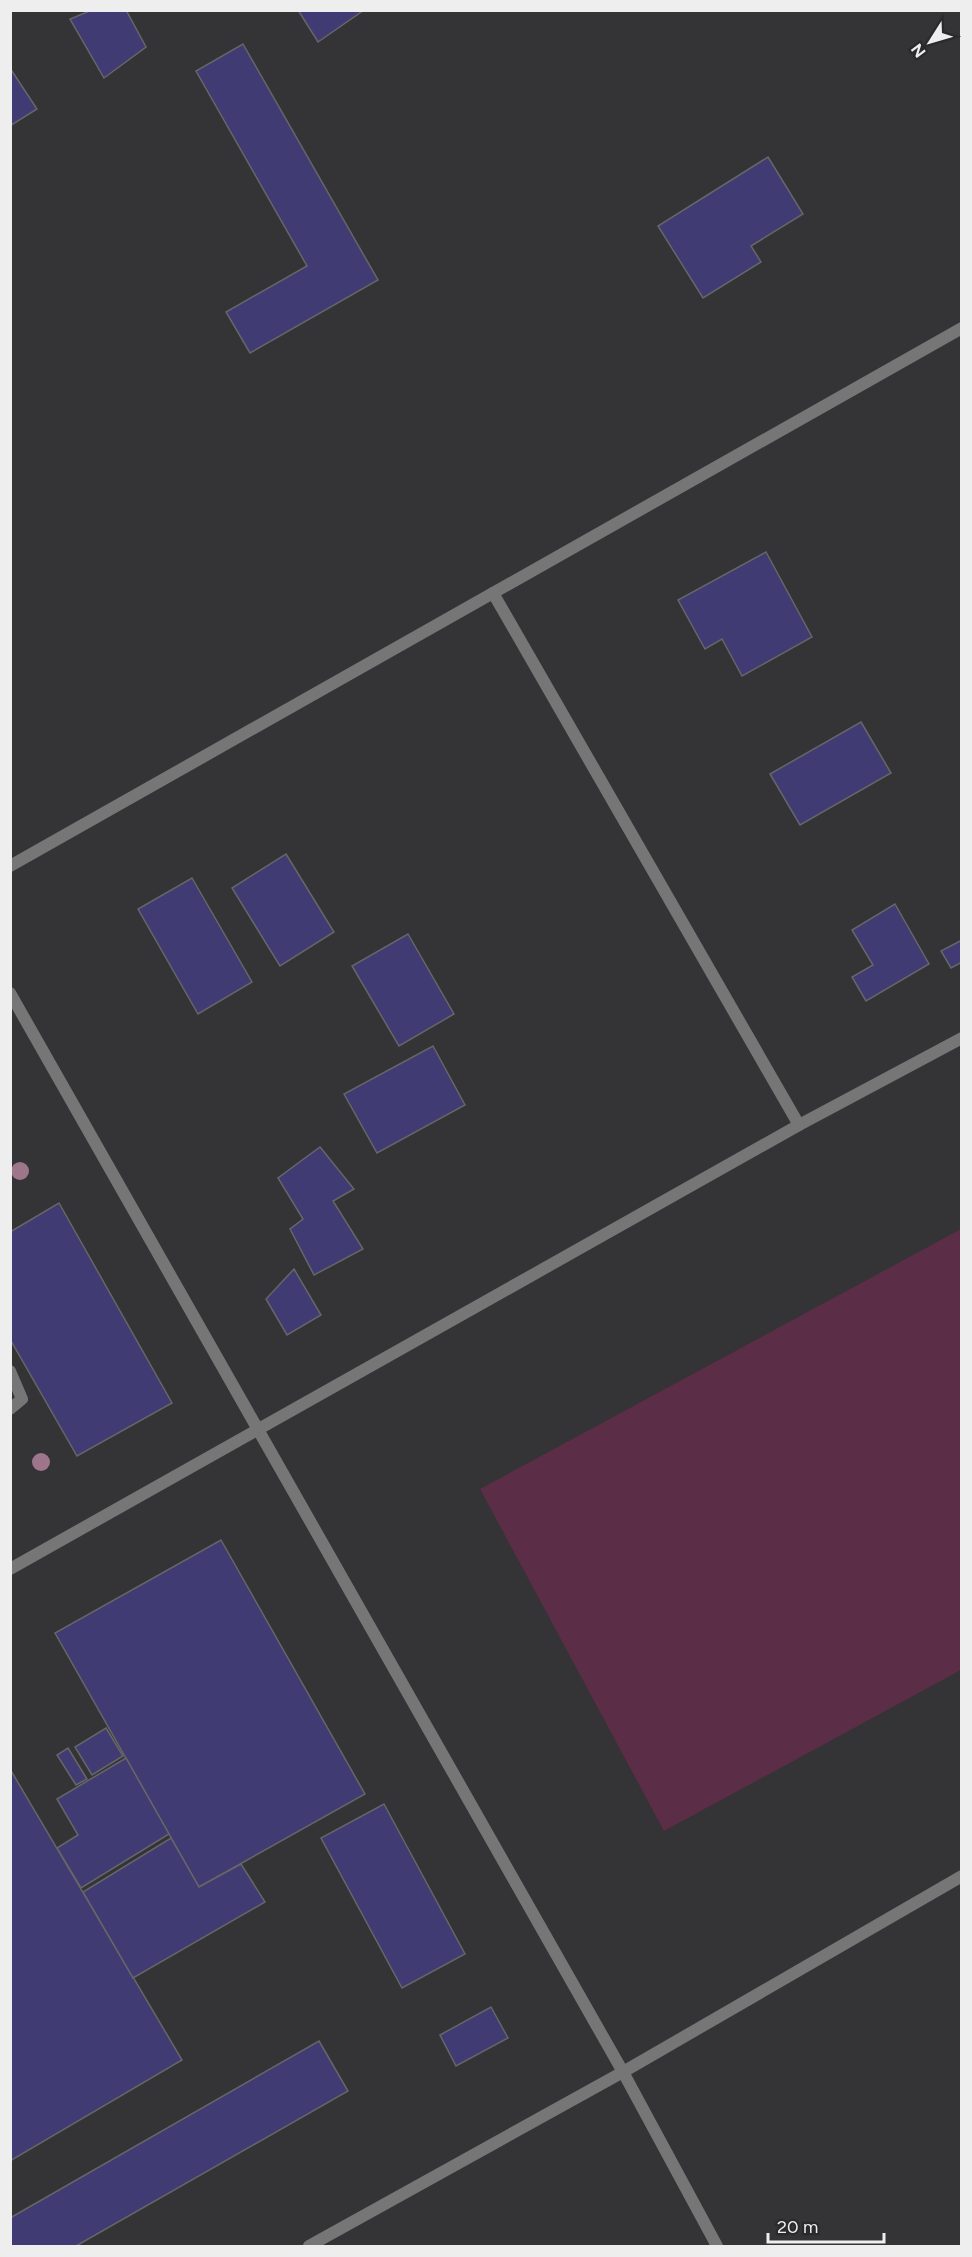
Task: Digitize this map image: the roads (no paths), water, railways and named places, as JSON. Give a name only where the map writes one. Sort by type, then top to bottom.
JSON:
[{"type":"street","points":[[10,866],[962,328]]},
{"type":"street","points":[[493,593],[799,1125]]},
{"type":"street","points":[[10,993],[623,2072],[717,2247]]},
{"type":"street","points":[[10,1569],[259,1431],[799,1125],[962,1038]]},
{"type":"street","points":[[10,1371],[22,1399],[10,1409]]},
{"type":"street","points":[[309,2247],[623,2072],[962,1876]]}]
